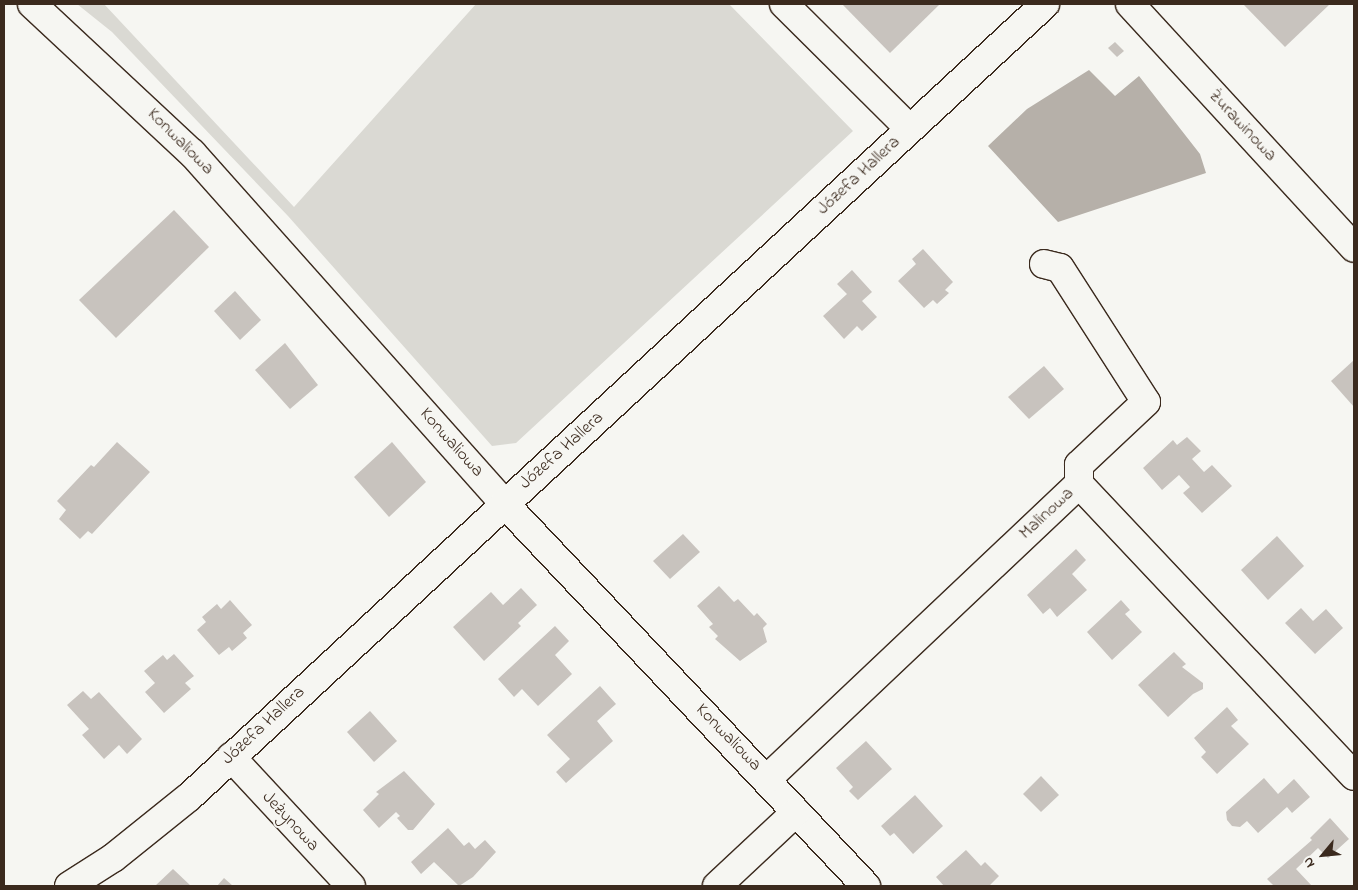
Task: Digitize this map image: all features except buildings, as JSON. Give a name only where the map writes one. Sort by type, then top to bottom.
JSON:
[{"type":"street","name":"Konwaliowa","points":[[32,4],[96,60],[192,153],[504,503],[767,779],[866,886]]},
{"type":"street","points":[[784,4],[910,129]]},
{"type":"street","name":"Józefa Hallera","points":[[69,886],[149,831],[231,757],[504,503],[694,332],[1045,4]]},
{"type":"street","name":"Żurawinowa","points":[[1130,4],[1354,248]]},
{"type":"street","points":[[1044,264],[1060,268],[1146,402],[1079,464],[1079,484]]},
{"type":"street","name":"Malinowa","points":[[767,779],[1079,484],[1354,776]]},
{"type":"street","name":"Jeżynowa","points":[[231,757],[351,886]]},
{"type":"street","points":[[717,886],[796,812]]},
{"type":"shaded area","points":[[77,4],[104,4],[294,207],[476,4],[729,4],[853,131],[516,443],[492,446],[288,216],[112,32]]},
{"type":"shaded area","points":[[1089,70],[1115,96],[1139,76],[1200,154],[1206,173],[1058,222],[988,146],[1027,109]]}]
